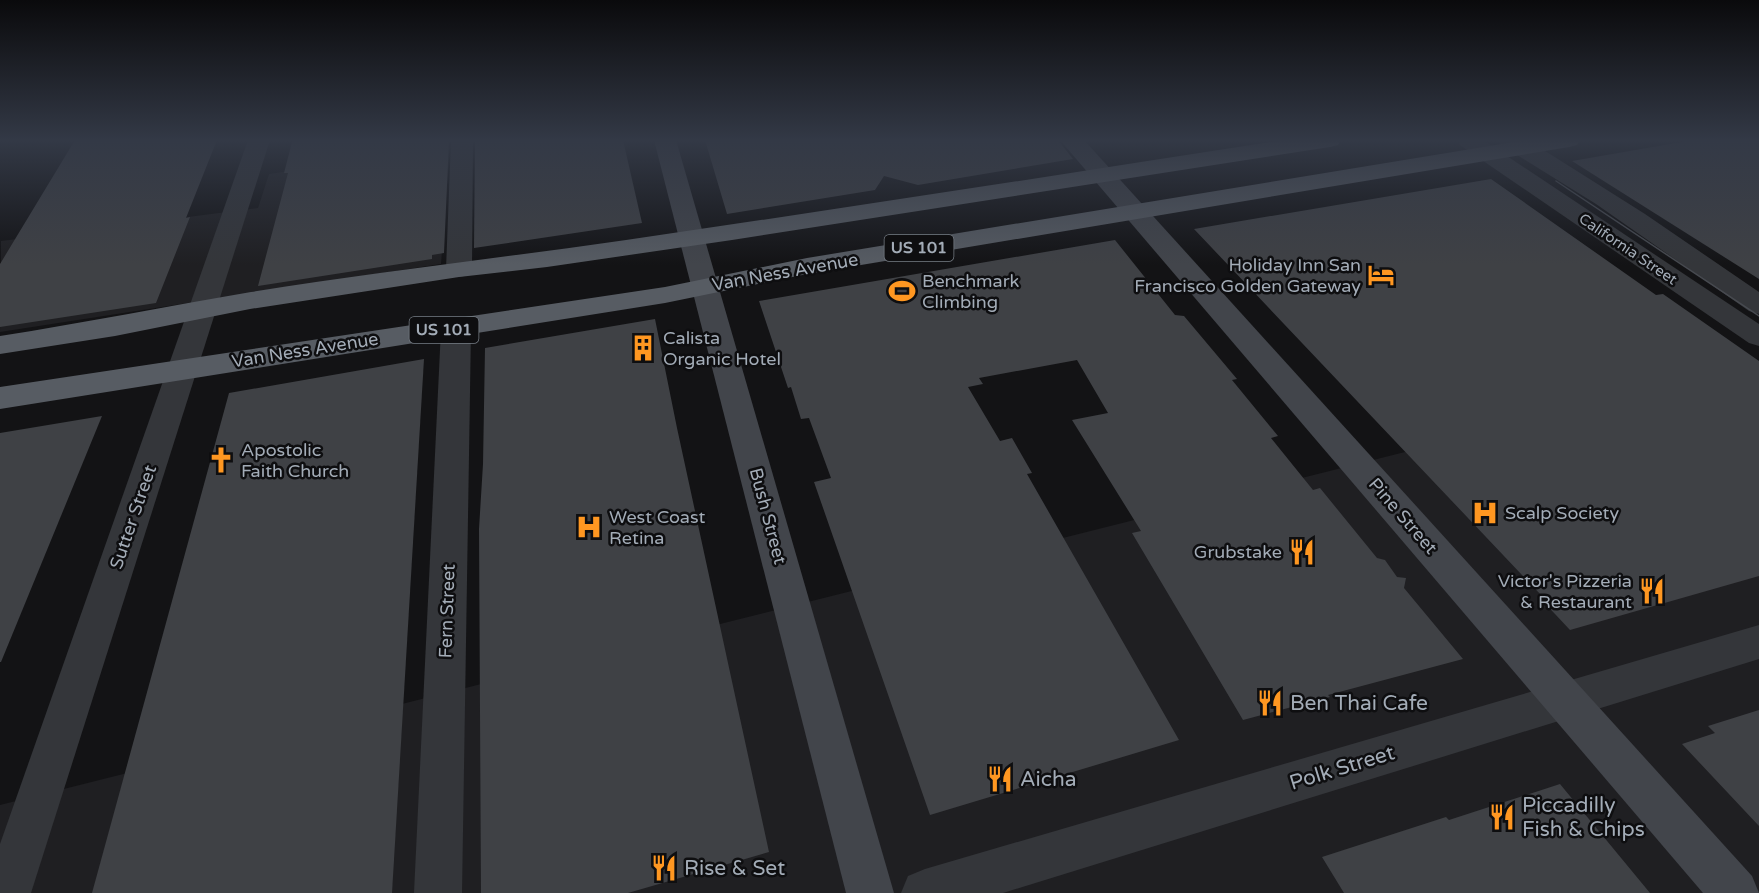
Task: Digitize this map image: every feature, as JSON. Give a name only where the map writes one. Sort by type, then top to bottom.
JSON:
[{"type":"highway","name":"US 101","points":[[0,345],[115,327],[250,301],[1064,182]]},
{"type":"highway","name":"Van Ness Avenue","points":[[0,398],[354,342],[456,329],[1301,182]]},
{"type":"main road","name":"Bush Street","points":[[675,182],[870,893]]},
{"type":"main road","name":"Pine Street","points":[[1107,182],[1735,893]]},
{"type":"street","name":"Sutter Street","points":[[7,893],[245,182]]},
{"type":"street","points":[[459,269],[461,182]]},
{"type":"street","name":"California Street","points":[[1546,182],[1759,337]]},
{"type":"street","name":"California Street","points":[[1562,182],[1651,230],[1759,305]]},
{"type":"street","name":"Fern Street","points":[[438,893],[456,329]]},
{"type":"street","name":"Polk Street","points":[[925,893],[1759,642]]},
{"type":"shaded area","points":[[267,182],[447,182],[441,264],[0,332],[1,241],[258,208]]},
{"type":"shaded area","points":[[1759,363],[1759,893],[0,893],[0,805]]},
{"type":"building","points":[[50,182],[200,182],[186,218],[190,217],[156,303],[0,327],[0,264]]},
{"type":"building","points":[[286,182],[447,182],[444,253],[432,255],[432,259],[258,286]]},
{"type":"building","points":[[475,182],[633,182],[642,223],[474,248]]},
{"type":"building","points":[[717,182],[880,182],[875,190],[727,214]]},
{"type":"building","points":[[905,182],[938,182],[918,185]]},
{"type":"building","points":[[1475,182],[1495,182],[1656,295],[1663,294],[1759,361],[1759,576],[1570,630],[1540,598],[1541,595],[1194,229]]},
{"type":"building","points":[[1605,182],[1759,182],[1759,279]]},
{"type":"building","points":[[1115,240],[1175,315],[1184,316],[1237,379],[1232,380],[1278,436],[1271,438],[1313,490],[1320,488],[1377,558],[1385,560],[1397,577],[1406,578],[1404,588],[1463,659],[1243,720],[1132,533],[1141,531],[1072,420],[1108,413],[1077,360],[979,378],[983,384],[968,387],[1000,441],[1012,438],[1032,473],[1027,474],[1179,740],[930,815],[814,482],[831,478],[809,418],[801,419],[791,387],[788,388],[759,301]]},
{"type":"building","points":[[655,319],[769,852],[628,893],[481,893],[479,529],[483,464],[485,348]]},
{"type":"building","points":[[424,359],[392,893],[92,893],[229,393]]},
{"type":"building","points":[[102,416],[1,662],[0,662],[0,433]]},
{"type":"building","points":[[1759,710],[1759,826],[1682,744],[1715,733],[1708,726]]},
{"type":"building","points":[[1560,784],[1650,893],[1344,893],[1322,857],[1446,817],[1449,820]]},
{"type":"tram line","points":[[1557,182],[1759,316]]},
{"type":"place","name":"Holiday Inn San Francisco Golden Gateway","points":[[1381,275]]},
{"type":"place","name":"Benchmark Climbing","points":[[902,291]]},
{"type":"place","name":"Calista Organic Hotel","points":[[643,348]]},
{"type":"place","name":"Apostolic Faith Church","points":[[221,460]]},
{"type":"place","name":"Scalp Society","points":[[1485,513]]},
{"type":"place","name":"West Coast Retina","points":[[589,527]]},
{"type":"place","name":"Grubstake","points":[[1302,552]]},
{"type":"place","name":"Victor's Pizzeria & Restaurant","points":[[1652,591]]},
{"type":"place","name":"Ben Thai Cafe","points":[[1270,703]]},
{"type":"place","name":"Aicha","points":[[1000,779]]},
{"type":"place","name":"Piccadilly Fish & Chips","points":[[1502,817]]},
{"type":"place","name":"Rise & Set","points":[[664,868]]}]
